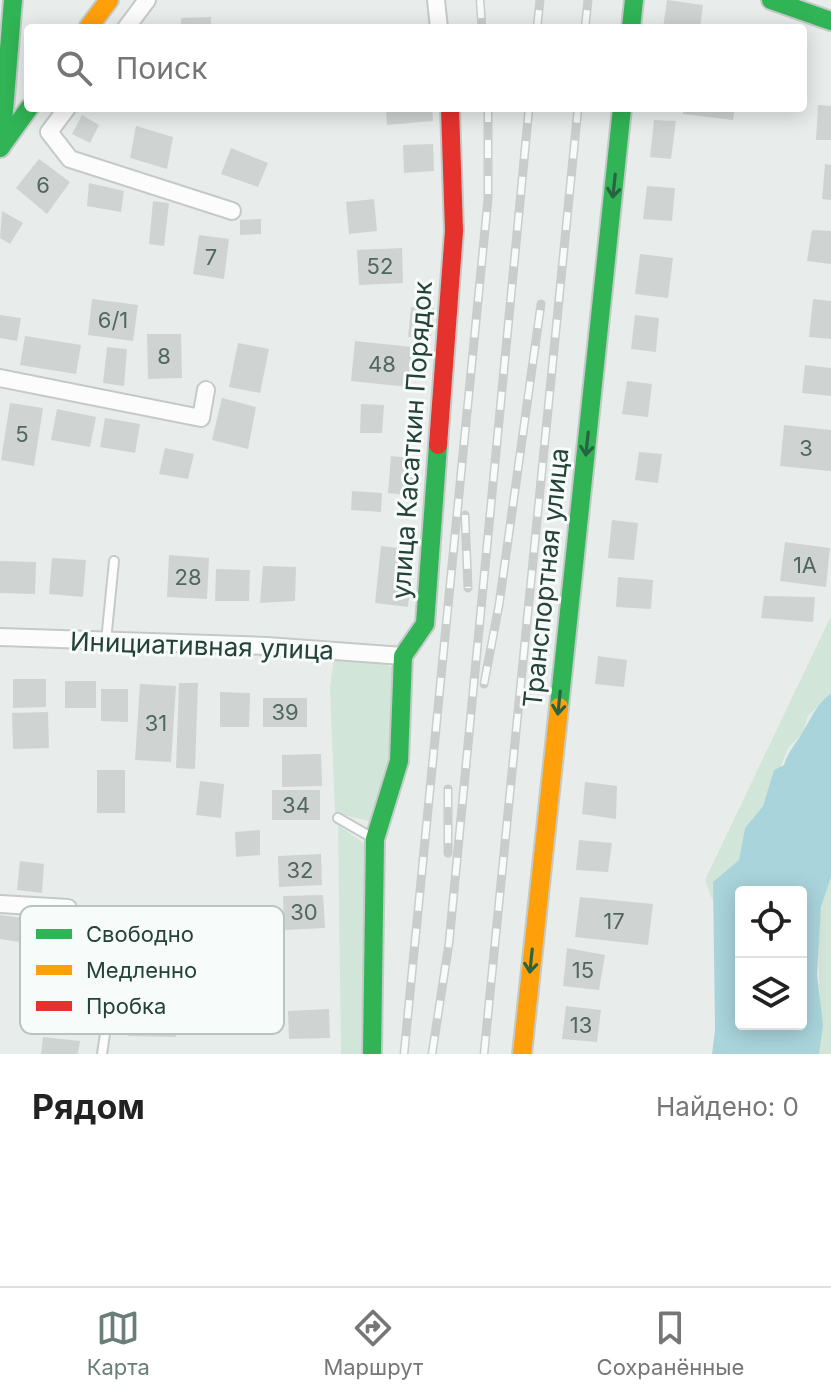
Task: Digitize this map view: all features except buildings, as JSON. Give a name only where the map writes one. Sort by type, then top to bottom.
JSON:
[{"type":"main road","points":[[0,147],[13,0]]},
{"type":"main road","points":[[91,24],[109,0]]},
{"type":"main road","points":[[631,24],[634,0]]},
{"type":"main road","points":[[771,0],[831,21]]},
{"type":"main road","points":[[0,147],[26,112]]},
{"type":"main road","name":"улица Касаткин Порядок","points":[[403,656],[425,624],[454,231],[450,112]]},
{"type":"main road","name":"Транспортная улица","points":[[522,1054],[622,112]]},
{"type":"main road","points":[[372,1054],[375,839],[399,761],[403,656]]},
{"type":"street","points":[[129,24],[147,0]]},
{"type":"street","points":[[436,0],[439,24]]},
{"type":"street","points":[[64,112],[49,132],[70,159],[232,211]]},
{"type":"street","points":[[0,378],[201,418],[206,390]]},
{"type":"street","name":"Инициативная улица","points":[[0,637],[267,646],[403,656]]},
{"type":"street","points":[[0,904],[34,906]]},
{"type":"lane","points":[[106,642],[114,561]]},
{"type":"lane","points":[[338,818],[375,839]]},
{"type":"lane","points":[[102,1054],[105,1034]]},
{"type":"green space","points":[[831,616],[831,693],[808,716],[803,733],[789,747],[763,806],[745,828],[739,860],[713,882],[713,902],[705,880]]},
{"type":"green space","points":[[334,658],[376,660],[394,668],[388,763],[369,821],[335,813],[330,687]]},
{"type":"green space","points":[[338,825],[366,845],[361,1054],[341,1054]]},
{"type":"green space","points":[[831,877],[831,1054],[819,1054],[820,919]]},
{"type":"water","points":[[831,693],[831,877],[821,907],[817,975],[823,1025],[819,1054],[712,1054],[715,1030],[713,882],[739,860],[745,828],[763,806],[774,770],[784,765],[815,710]]},
{"type":"railway","points":[[480,0],[482,24]]},
{"type":"railway","points":[[537,24],[540,0]]},
{"type":"railway","points":[[585,24],[588,0]]},
{"type":"railway","points":[[404,1054],[488,199],[488,112]]},
{"type":"railway","points":[[432,1054],[449,943],[529,112]]},
{"type":"railway","points":[[484,1054],[578,112]]},
{"type":"railway","points":[[484,684],[499,605],[541,304]]},
{"type":"railway","points":[[465,515],[468,588]]},
{"type":"railway","points":[[448,789],[448,853]]},
{"type":"traffic: fast","points":[[1,147],[13,0]]},
{"type":"traffic: fast","points":[[631,24],[634,0]]},
{"type":"traffic: fast","points":[[771,0],[831,21]]},
{"type":"traffic: fast","points":[[0,148],[26,112]]},
{"type":"traffic: fast","points":[[559,707],[622,112]]},
{"type":"traffic: fast","points":[[372,1054],[375,839],[399,761],[403,656],[425,624],[438,445]]},
{"type":"traffic: slow","points":[[91,24],[109,0]]},
{"type":"traffic: slow","points":[[522,1054],[559,707]]},
{"type":"traffic: jam","points":[[438,445],[454,231],[450,112]]}]
